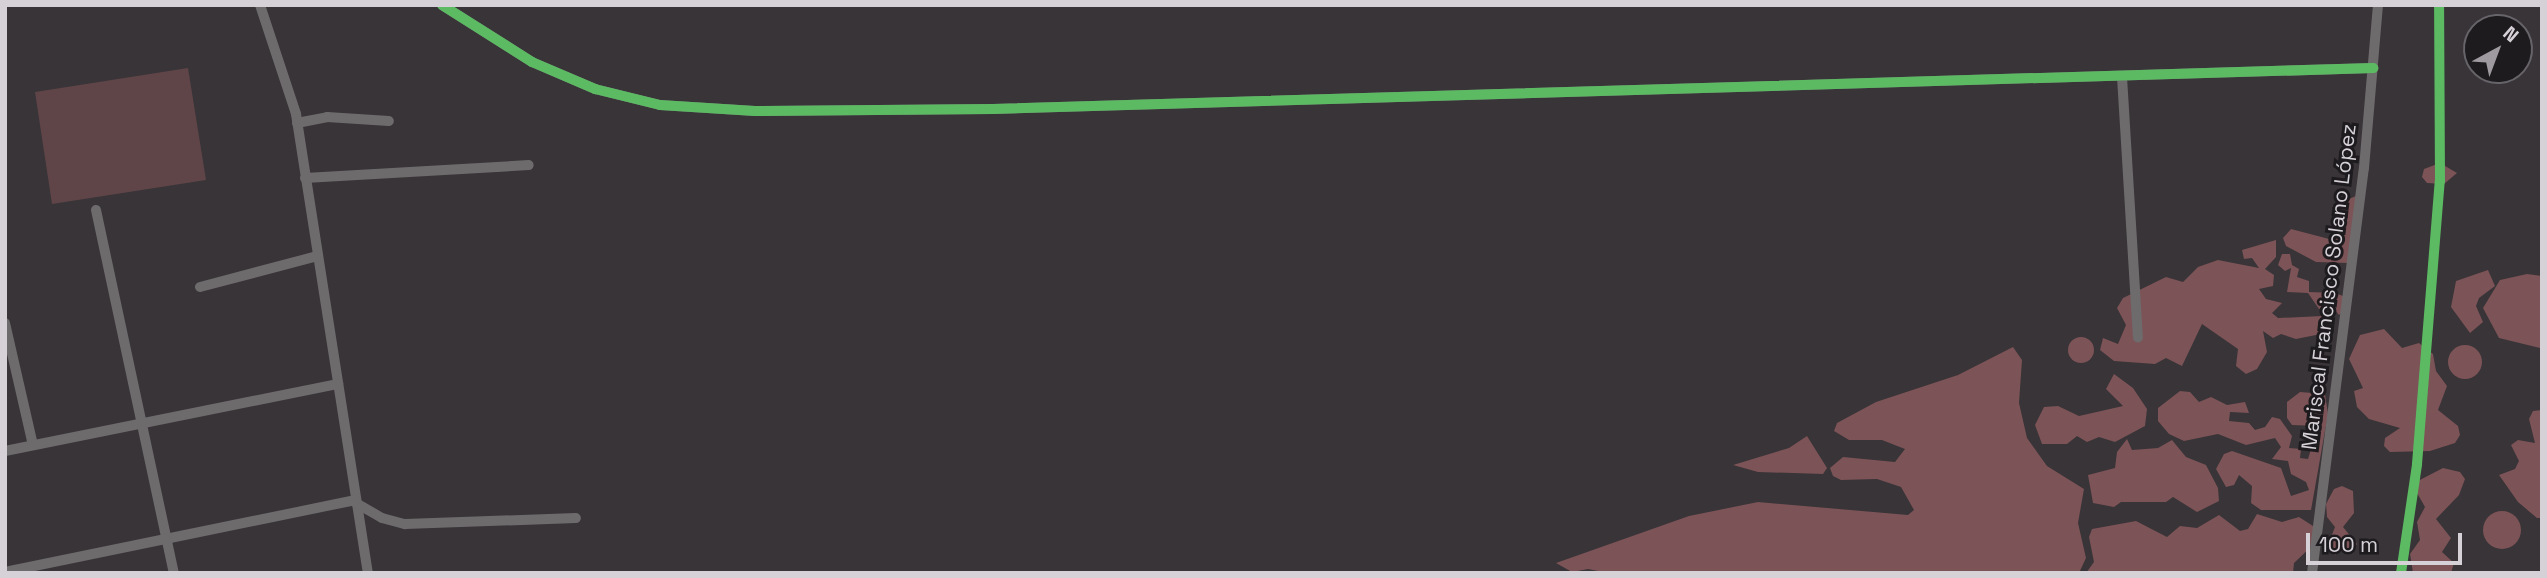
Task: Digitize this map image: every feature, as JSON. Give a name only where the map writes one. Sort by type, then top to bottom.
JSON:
[{"type":"street","points":[[260,5],[297,123],[368,573]]},
{"type":"street","points":[[442,5],[559,76],[625,98],[693,108],[993,109],[2373,68]]},
{"type":"street","name":"Mariscal Francisco Solano López","points":[[2312,573],[2373,68],[2378,5]]},
{"type":"street","points":[[2122,77],[2138,338]]},
{"type":"street","points":[[297,123],[327,117],[389,121]]},
{"type":"street","points":[[305,178],[529,165]]},
{"type":"street","points":[[96,210],[174,573]]},
{"type":"street","points":[[200,287],[317,256]]},
{"type":"street","points":[[5,323],[33,445]]},
{"type":"street","points":[[5,451],[338,384]]},
{"type":"street","points":[[5,572],[356,502],[382,518],[405,524],[576,518]]},
{"type":"shaded area","points":[[188,68],[206,180],[52,204],[35,92]]},
{"type":"shaded area","points":[[2440,163],[2457,173],[2444,184],[2427,183],[2422,177],[2424,169]]},
{"type":"shaded area","points":[[2356,196],[2348,263],[2316,262],[2286,246],[2283,238],[2291,229],[2333,240],[2344,236],[2344,220],[2332,206]]},
{"type":"shaded area","points":[[2276,240],[2276,257],[2265,269],[2274,275],[2273,286],[2259,289],[2266,299],[2282,303],[2272,313],[2278,318],[2322,316],[2327,328],[2321,334],[2296,339],[2281,334],[2273,338],[2263,331],[2267,352],[2257,369],[2246,374],[2236,366],[2238,349],[2202,324],[2182,366],[2166,358],[2155,364],[2114,361],[2100,350],[2103,338],[2118,344],[2126,325],[2117,308],[2123,298],[2166,277],[2183,282],[2198,267],[2218,260],[2259,268],[2252,258],[2244,259],[2242,250]]},
{"type":"shaded area","points":[[2282,254],[2290,254],[2292,265],[2299,269],[2297,277],[2309,281],[2309,292],[2343,296],[2346,309],[2339,315],[2331,305],[2319,309],[2308,293],[2287,292],[2291,268],[2285,271],[2278,265]]},
{"type":"shaded area","points":[[2488,270],[2495,286],[2479,298],[2476,306],[2483,322],[2470,333],[2451,307],[2456,281]]},
{"type":"shaded area","points":[[2527,274],[2542,276],[2540,348],[2499,338],[2483,308],[2500,280]]},
{"type":"shaded area","points":[[2384,329],[2402,348],[2419,343],[2433,354],[2436,371],[2447,386],[2438,410],[2458,426],[2460,435],[2455,443],[2430,451],[2390,452],[2384,446],[2385,438],[2400,428],[2369,419],[2357,407],[2354,391],[2363,388],[2349,359],[2360,335]]},
{"type":"shaded area","points":[[2081,337],[2090,341],[2094,350],[2090,359],[2081,363],[2072,359],[2068,350],[2072,341]]},
{"type":"shaded area","points":[[2465,345],[2477,350],[2482,362],[2477,374],[2465,379],[2453,374],[2448,362],[2453,350]]},
{"type":"shaded area","points":[[2013,347],[2022,360],[2019,403],[2027,438],[2047,466],[2084,489],[2078,523],[2086,558],[2079,573],[1608,573],[1588,569],[1572,572],[1556,563],[1689,516],[1758,502],[1908,515],[1914,510],[1901,487],[1877,479],[1841,480],[1833,476],[1830,468],[1843,457],[1895,462],[1905,449],[1882,440],[1849,440],[1834,431],[1837,423],[1876,402],[1958,375]]},
{"type":"shaded area","points":[[2114,374],[2133,388],[2147,409],[2145,426],[2115,442],[2099,437],[2087,442],[2077,436],[2067,444],[2042,444],[2035,425],[2044,407],[2058,406],[2079,416],[2123,406],[2106,389]]},
{"type":"shaded area","points":[[2180,391],[2190,392],[2199,402],[2211,397],[2227,405],[2245,402],[2249,413],[2230,412],[2229,421],[2249,423],[2255,430],[2265,427],[2272,417],[2280,419],[2292,436],[2289,448],[2301,449],[2300,458],[2308,459],[2318,426],[2292,425],[2287,418],[2287,402],[2300,392],[2325,394],[2328,414],[2311,510],[2261,510],[2251,503],[2252,486],[2239,475],[2234,485],[2226,487],[2216,469],[2224,454],[2232,451],[2281,468],[2291,496],[2309,490],[2306,482],[2291,474],[2288,461],[2272,459],[2281,447],[2275,438],[2246,445],[2218,434],[2184,441],[2169,434],[2158,421],[2158,408]]},
{"type":"shaded area","points":[[2542,410],[2542,518],[2537,518],[2518,502],[2499,475],[2515,469],[2519,461],[2511,445],[2518,440],[2535,443],[2529,419],[2533,411]]},
{"type":"shaded area","points":[[1807,436],[1827,468],[1823,474],[1758,472],[1733,465],[1789,448]]},
{"type":"shaded area","points":[[2127,439],[2132,450],[2158,448],[2172,440],[2186,457],[2206,465],[2218,488],[2219,501],[2197,512],[2173,497],[2166,502],[2121,502],[2114,507],[2093,503],[2088,475],[2115,468],[2117,452]]},
{"type":"shaded area","points":[[2443,468],[2460,472],[2465,479],[2459,495],[2436,519],[2451,538],[2442,552],[2454,563],[2451,573],[2413,573],[2410,554],[2420,540],[2417,522],[2425,507],[2412,484]]},
{"type":"shaded area","points":[[2342,486],[2353,491],[2354,513],[2343,527],[2357,544],[2348,553],[2341,550],[2335,555],[2328,545],[2335,527],[2327,517],[2326,504],[2334,489]]},
{"type":"shaded area","points":[[2502,511],[2515,517],[2521,530],[2515,543],[2502,549],[2489,543],[2483,530],[2489,517]]},
{"type":"shaded area","points":[[2257,514],[2282,522],[2299,517],[2313,526],[2314,544],[2294,563],[2293,573],[2086,573],[2094,562],[2089,537],[2092,529],[2136,521],[2167,537],[2180,526],[2197,528],[2219,515],[2240,531],[2248,529]]},
{"type":"cycle path","points":[[442,5],[532,62],[595,89],[660,105],[755,111],[993,109],[2373,68]]},
{"type":"cycle path","points":[[2401,573],[2417,464],[2440,181],[2439,5]]}]
